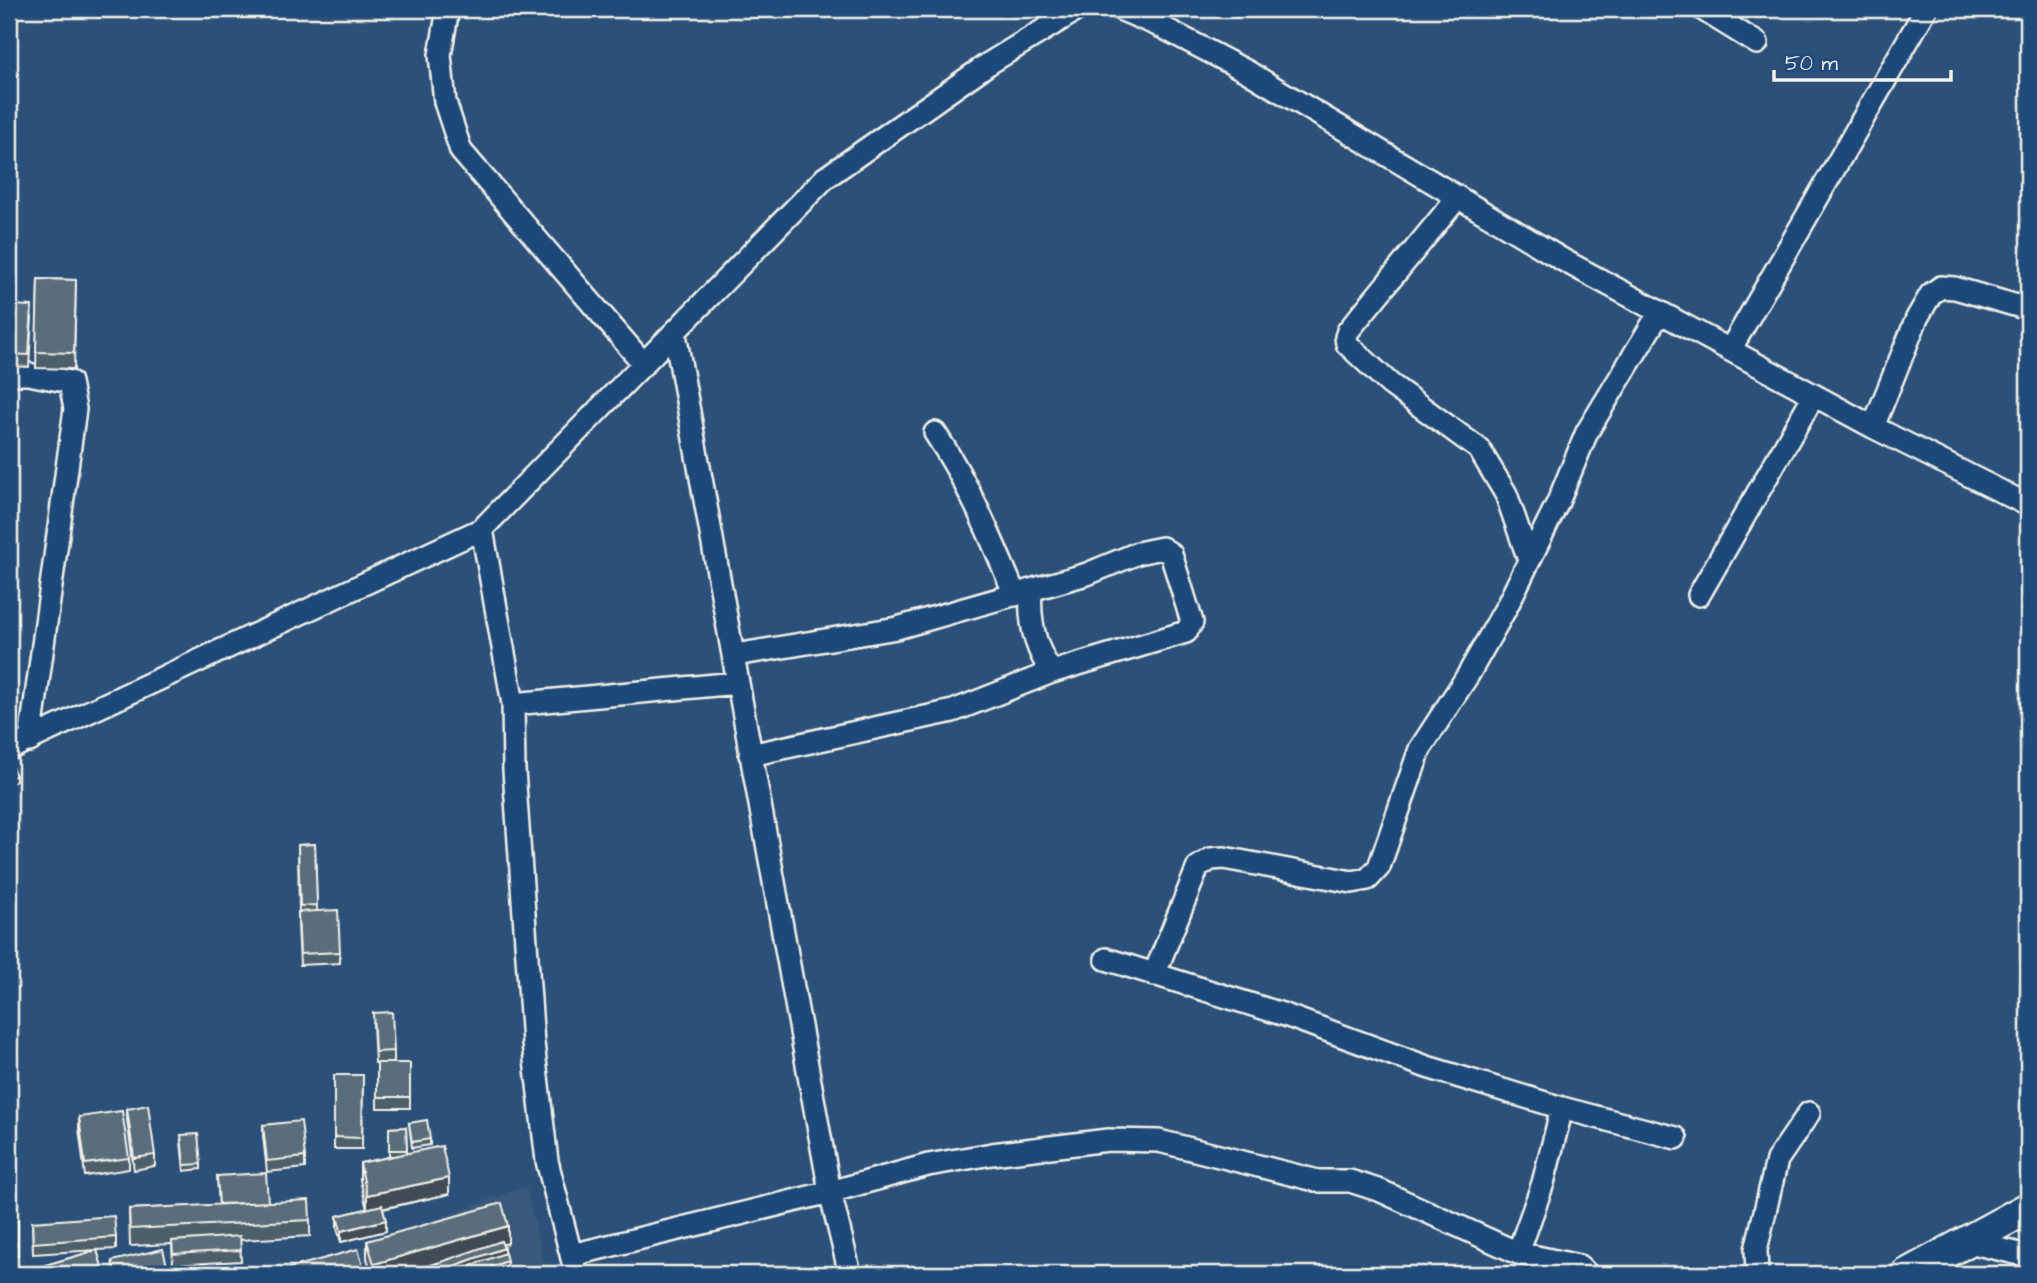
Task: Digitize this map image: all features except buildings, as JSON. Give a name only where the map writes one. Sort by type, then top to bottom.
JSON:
[{"type":"street","points":[[448,9],[440,55],[445,102],[461,152],[644,364]]},
{"type":"street","points":[[9,749],[482,529],[825,178],[988,64],[1078,9]]},
{"type":"street","points":[[1120,9],[1160,26],[1248,72],[1563,260],[1874,427],[2028,505]]},
{"type":"street","points":[[1702,9],[1757,43]]},
{"type":"street","points":[[1730,349],[1926,9]]},
{"type":"street","points":[[1458,197],[1348,331],[1347,344],[1390,384],[1479,449],[1506,494],[1529,561]]},
{"type":"street","points":[[1874,427],[1917,318],[1931,294],[1941,287],[1955,288],[2028,309]]},
{"type":"street","points":[[1154,975],[1198,867],[1211,859],[1224,858],[1352,883],[1368,879],[1379,867],[1420,749],[1468,675],[1507,606],[1558,502],[1587,432],[1660,312]]},
{"type":"street","points":[[675,334],[830,1192],[850,1274]]},
{"type":"street","points":[[9,374],[28,373],[70,382],[75,408],[30,741]]},
{"type":"street","points":[[1699,595],[1814,395]]},
{"type":"street","points":[[935,433],[956,464],[1023,592],[1042,659],[1052,672]]},
{"type":"street","points":[[482,529],[513,704],[514,770],[533,1043],[547,1161],[574,1265],[928,1165],[1108,1140],[1159,1141],[1318,1181],[1350,1181],[1381,1191],[1529,1262],[1579,1266],[1587,1274]]},
{"type":"street","points":[[735,655],[897,628],[1087,574],[1138,553],[1162,548],[1171,554],[1192,622],[1185,632],[1052,672],[953,711],[750,755]]},
{"type":"street","points":[[513,704],[737,683]]},
{"type":"street","points":[[1106,959],[1285,1015],[1427,1067],[1562,1108],[1676,1138]]},
{"type":"street","points":[[1529,1262],[1543,1184],[1562,1108]]},
{"type":"street","points":[[1757,1274],[1756,1250],[1777,1160],[1809,1113]]},
{"type":"street","points":[[1907,1274],[2028,1208]]},
{"type":"street","points":[[1965,1241],[2028,1256]]},
{"type":"shaded area","points":[[526,1186],[547,1274],[287,1274]]}]
